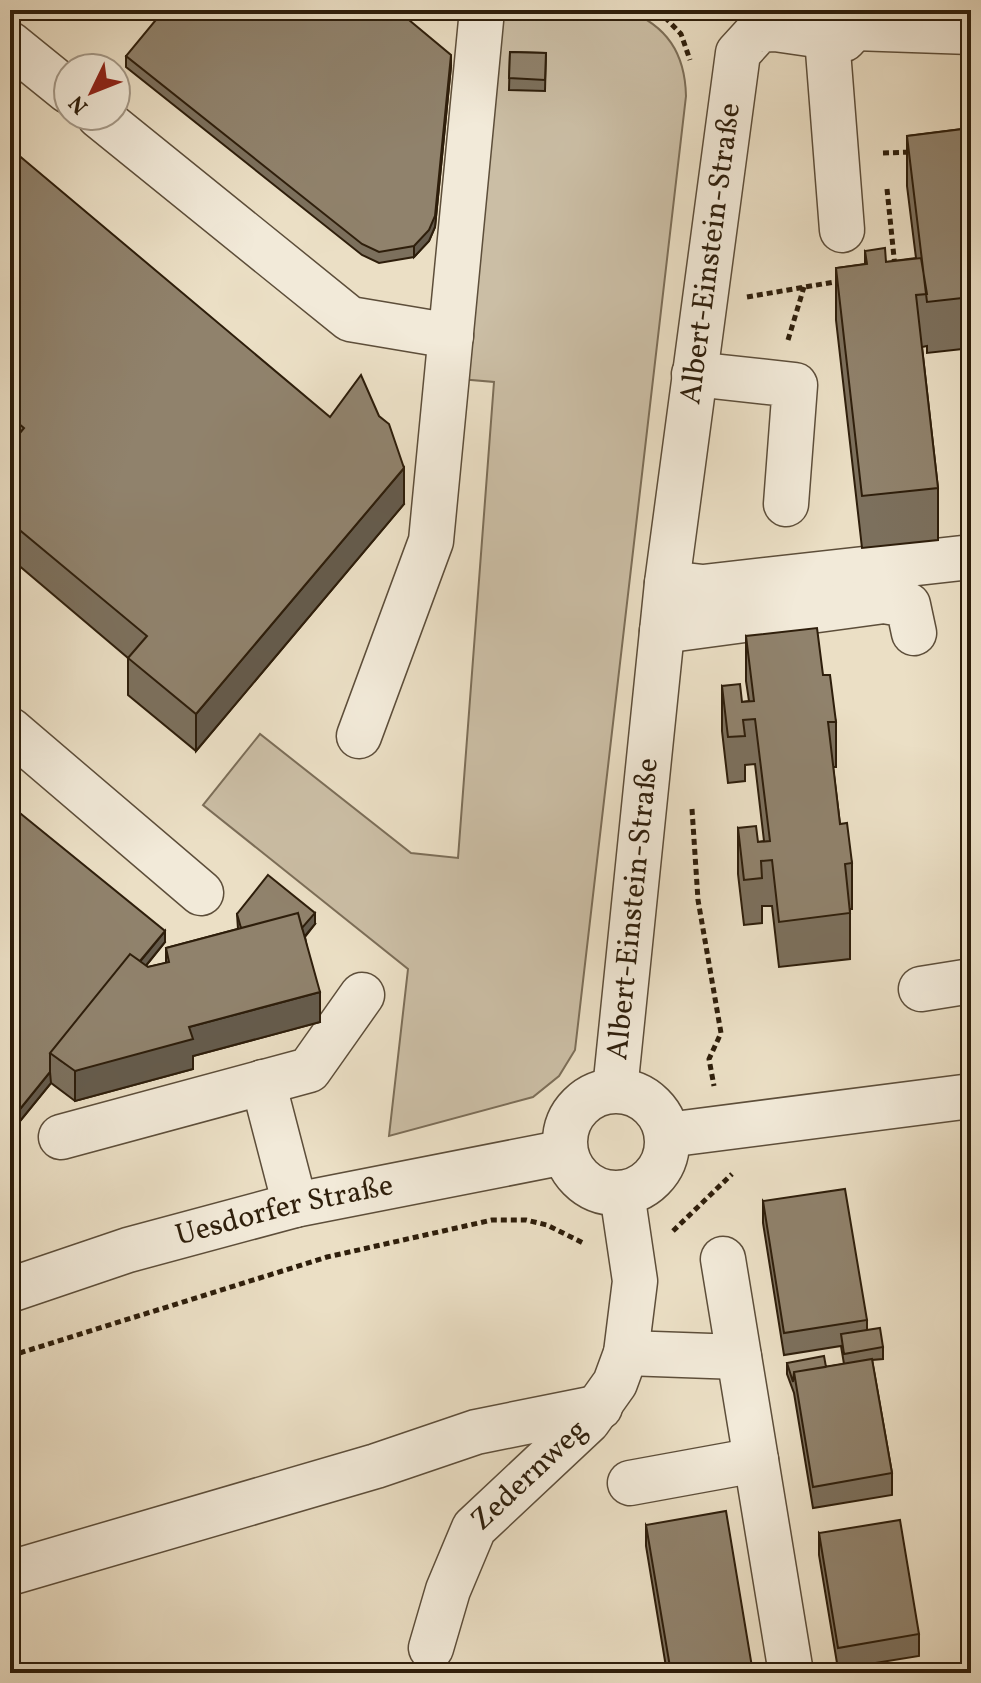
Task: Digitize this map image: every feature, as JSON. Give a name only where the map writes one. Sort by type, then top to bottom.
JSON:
[{"type":"street","points":[[359,736],[431,541],[482,10]]},
{"type":"street","points":[[842,230],[848,23],[971,32]]},
{"type":"street","name":"Albert-Einstein-Straße","points":[[615,1090],[667,583],[738,53],[759,30],[848,23]]},
{"type":"street","points":[[10,44],[52,78]]},
{"type":"street","points":[[119,132],[350,319],[451,336]]},
{"type":"street","points":[[694,374],[795,385],[786,504]]},
{"type":"street","points":[[667,583],[703,587],[971,557]]},
{"type":"street","points":[[662,631],[884,601],[908,605],[914,633]]},
{"type":"street","points":[[10,730],[201,893]]},
{"type":"street","points":[[921,989],[971,981]]},
{"type":"street","points":[[61,1137],[309,1070],[362,995]]},
{"type":"street","points":[[263,1082],[295,1205]]},
{"type":"street","points":[[615,1090],[630,1092],[655,1108],[667,1135],[667,1148],[656,1174],[635,1189],[622,1193],[593,1188],[571,1166],[565,1152],[564,1134],[582,1102],[598,1093],[615,1090]]},
{"type":"street","points":[[667,1135],[971,1096]]},
{"type":"street","name":"Uesdorfer Straße","points":[[10,1290],[128,1250],[295,1205],[565,1152]]},
{"type":"street","name":"Zedernweg","points":[[431,1648],[448,1590],[474,1528],[600,1407],[615,1383],[626,1353],[635,1281],[622,1193]]},
{"type":"street","points":[[723,1259],[791,1673]]},
{"type":"street","points":[[626,1353],[739,1357]]},
{"type":"street","points":[[10,1573],[376,1466],[476,1432],[600,1407]]},
{"type":"street","points":[[630,1483],[756,1460]]},
{"type":"path","points":[[883,153],[927,152]]},
{"type":"path","points":[[774,382],[804,287]]},
{"type":"path","points":[[971,426],[966,436],[971,475]]},
{"type":"path","points":[[10,1356],[327,1257],[492,1220],[526,1220],[547,1225],[600,1250],[660,1240],[729,1175],[744,1173]]},
{"type":"shaded area","points":[[503,10],[627,10],[653,24],[671,43],[682,67],[686,96],[575,1050],[559,1076],[533,1097],[389,1136],[408,969],[203,805],[260,734],[411,853],[458,858],[494,382],[460,379]]},
{"type":"building","points":[[164,10],[397,10],[451,55],[435,216],[429,230],[414,246],[379,252],[362,244],[132,61],[132,52],[129,52]]},
{"type":"building","points":[[510,52],[546,53],[545,80],[509,78]]},
{"type":"building","points":[[971,128],[971,297],[927,302],[907,136]]},
{"type":"building","points":[[10,148],[330,417],[361,375],[379,416],[389,424],[404,468],[196,714],[128,658],[147,636],[10,522],[10,445],[24,428],[10,416]]},
{"type":"building","points":[[885,248],[886,262],[921,258],[927,294],[916,295],[938,488],[862,496],[836,268],[867,264],[865,251]]},
{"type":"building","points":[[817,628],[823,675],[830,675],[836,722],[828,722],[840,824],[847,823],[852,863],[845,864],[850,913],[779,922],[772,860],[761,861],[762,878],[744,880],[738,828],[756,826],[758,842],[770,841],[755,719],[743,720],[745,736],[728,737],[722,686],[740,684],[742,702],[754,701],[746,636]]},
{"type":"building","points":[[10,805],[165,931],[140,961],[130,954],[50,1053],[50,1072],[16,1114],[10,1110]]},
{"type":"building","points":[[268,875],[315,913],[302,928],[298,913],[241,928],[237,914]]},
{"type":"building","points":[[298,913],[320,992],[189,1027],[193,1039],[75,1071],[50,1053],[130,954],[148,967],[169,962],[166,948]]},
{"type":"building","points":[[845,1189],[867,1320],[784,1333],[763,1201]]},
{"type":"building","points":[[880,1328],[883,1347],[844,1354],[841,1334]]},
{"type":"building","points":[[824,1356],[826,1367],[794,1372],[793,1382],[787,1363]]},
{"type":"building","points":[[872,1359],[892,1473],[813,1487],[794,1372]]},
{"type":"building","points":[[726,1511],[753,1673],[671,1673],[646,1525]]},
{"type":"building","points":[[900,1520],[919,1634],[838,1648],[819,1533]]}]
